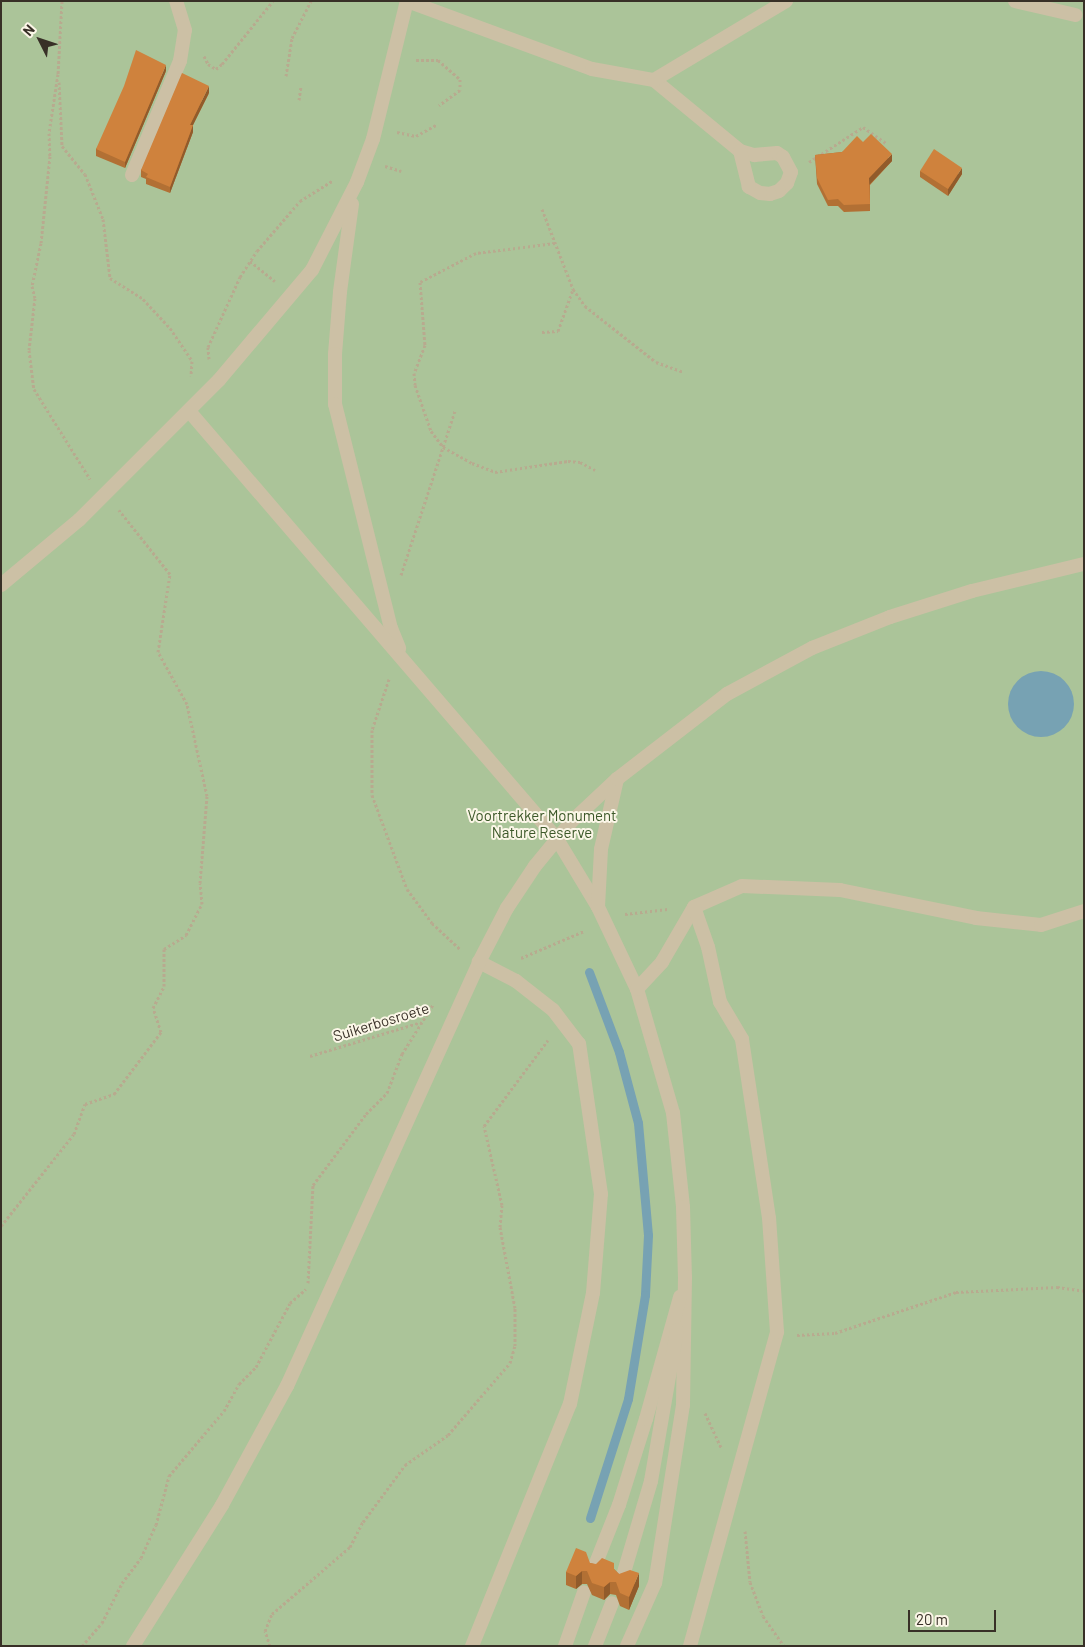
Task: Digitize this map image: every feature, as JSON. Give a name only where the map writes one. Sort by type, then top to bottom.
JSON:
[{"type":"street","points":[[132,175],[180,61],[185,30],[176,1]]},
{"type":"street","points":[[416,674],[391,628],[335,404],[335,354],[347,229],[357,182],[386,94],[407,1],[592,69],[654,80],[740,151],[754,154],[776,153],[788,165],[791,172],[780,191],[760,193],[747,182],[740,151]]},
{"type":"street","points":[[654,80],[786,1]]},
{"type":"street","points":[[1015,1],[1075,15]]},
{"type":"street","points":[[1,585],[79,520],[219,380],[292,297],[328,242],[357,182]]},
{"type":"street","points":[[188,411],[557,839],[598,907],[637,989],[672,1113],[683,1207],[685,1277],[683,1405],[656,1583],[627,1646]]},
{"type":"street","points":[[133,1646],[222,1505],[287,1386],[480,962],[507,908],[557,839],[617,780],[727,694],[812,648],[890,617],[972,591],[1084,564]]},
{"type":"street","points":[[598,907],[601,849],[617,780]]},
{"type":"street","points":[[637,989],[662,962],[694,906],[742,886],[840,890],[976,918],[1041,925],[1084,912]]},
{"type":"street","points":[[690,1646],[777,1332],[768,1218],[742,1039],[720,1002],[708,946],[694,906]]},
{"type":"street","points":[[472,1646],[570,1404],[593,1293],[601,1194],[579,1044],[553,1010],[516,981],[480,962]]},
{"type":"street","points":[[594,1568],[619,1505],[646,1419],[685,1277]]},
{"type":"street","points":[[622,1579],[653,1471],[685,1277]]},
{"type":"street","points":[[565,1646],[584,1592]]},
{"type":"street","points":[[595,1646],[612,1603]]},
{"type":"path","points":[[62,1],[58,74],[49,133],[50,156],[41,243],[32,286],[35,298],[29,350],[34,389],[85,473],[98,486]]},
{"type":"path","points":[[199,50],[208,64],[216,68],[262,19],[273,1]]},
{"type":"path","points":[[286,76],[292,38],[311,1]]},
{"type":"path","points":[[412,59],[428,62],[438,60],[460,79],[460,90],[439,105]]},
{"type":"path","points":[[58,74],[62,146],[85,174],[103,219],[110,278],[142,299],[170,328],[192,361],[188,411]]},
{"type":"path","points":[[299,100],[301,86]]},
{"type":"path","points":[[393,131],[416,136],[436,125]]},
{"type":"path","points":[[788,165],[811,161],[863,127],[886,143]]},
{"type":"path","points":[[393,168],[401,171]]},
{"type":"path","points":[[219,380],[210,368],[208,347],[250,261],[300,201],[336,178]]},
{"type":"path","points":[[542,208],[573,289],[598,319],[632,342],[656,362],[683,372]]},
{"type":"path","points":[[555,243],[476,253],[420,282],[425,345],[414,374],[414,385],[431,431],[443,446],[495,472],[568,461],[580,462],[595,470]]},
{"type":"path","points":[[250,261],[292,297]]},
{"type":"path","points":[[542,332],[558,331],[573,289]]},
{"type":"path","points":[[399,581],[454,411]]},
{"type":"path","points":[[1,1226],[74,1134],[85,1104],[114,1094],[161,1032],[154,1008],[164,986],[164,949],[186,935],[202,904],[200,884],[208,796],[187,704],[158,652],[170,574],[114,504]]},
{"type":"path","points":[[389,679],[372,730],[372,795],[407,890],[432,923],[466,955]]},
{"type":"path","points":[[622,914],[694,906]]},
{"type":"path","points":[[494,970],[592,927]]},
{"type":"path","points":[[82,1646],[102,1623],[122,1583],[141,1558],[156,1525],[169,1476],[224,1411],[239,1384],[256,1367],[290,1303],[308,1287],[313,1185],[366,1114],[387,1093],[402,1054],[437,999]]},
{"type":"path","name":"Suikerbosroete","points":[[310,1056],[458,1010]]},
{"type":"path","points":[[270,1646],[265,1631],[272,1614],[350,1547],[363,1522],[405,1465],[448,1435],[510,1363],[515,1346],[515,1308],[500,1227],[502,1205],[484,1126],[561,1021]]},
{"type":"path","points":[[777,1332],[836,1333],[956,1292],[1057,1287],[1084,1291]]},
{"type":"green space","name":"Voortrekker Monument Nature Reserve","points":[[1,1],[1084,1],[1084,1646],[1,1646]]},
{"type":"water","points":[[1034,671],[1048,671],[1060,676],[1069,685],[1074,697],[1072,717],[1065,728],[1048,737],[1034,737],[1022,732],[1013,723],[1008,711],[1008,697],[1013,685],[1022,676]]},
{"type":"building","points":[[136,50],[166,65],[125,162],[96,149],[124,86]]},
{"type":"building","points":[[182,73],[209,86],[190,125],[193,125],[170,187],[146,177],[148,174],[141,170]]},
{"type":"building","points":[[871,134],[892,154],[869,178],[870,204],[844,205],[838,199],[828,200],[817,178],[815,155],[842,152],[857,136],[863,142]]},
{"type":"building","points":[[934,149],[962,168],[948,189],[920,171]]},
{"type":"building","points":[[576,1548],[586,1552],[590,1563],[596,1564],[602,1558],[614,1563],[614,1569],[619,1574],[630,1570],[639,1573],[629,1597],[620,1593],[616,1582],[610,1582],[604,1587],[592,1583],[587,1571],[582,1571],[576,1576],[566,1572]]},
{"type":"waterway","points":[[589,972],[619,1052],[638,1123],[648,1235],[645,1295],[628,1399],[590,1518]]}]
